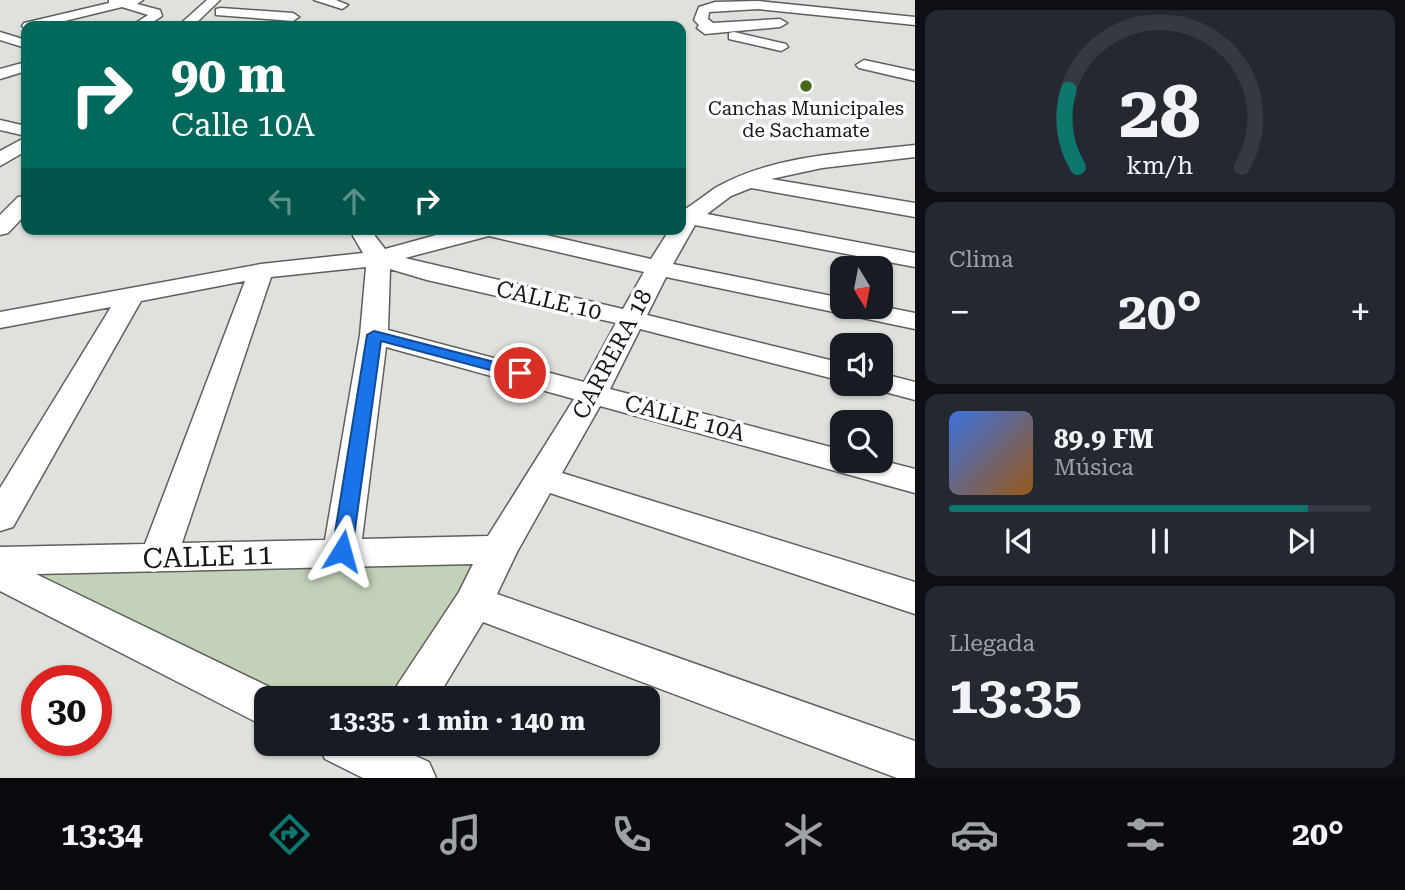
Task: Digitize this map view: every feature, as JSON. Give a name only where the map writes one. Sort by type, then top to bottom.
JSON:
[{"type":"street","points":[[107,0],[155,13],[156,16],[147,21]]},
{"type":"street","points":[[51,21],[137,0]]},
{"type":"street","points":[[191,21],[214,0]]},
{"type":"street","points":[[230,0],[218,16],[293,17]]},
{"type":"street","points":[[320,0],[342,5]]},
{"type":"street","points":[[781,47],[715,29],[701,20],[703,10],[740,5],[915,23]]},
{"type":"street","points":[[715,29],[780,23]]},
{"type":"street","points":[[0,35],[21,29]]},
{"type":"street","points":[[0,35],[21,42]]},
{"type":"street","points":[[893,63],[915,67]]},
{"type":"street","points":[[864,65],[915,76]]},
{"type":"street","points":[[0,74],[21,68]]},
{"type":"street","points":[[0,125],[21,130]]},
{"type":"street","points":[[0,160],[21,146]]},
{"type":"street","name":"CARRERA 18","points":[[686,215],[746,181],[822,162],[915,151]]},
{"type":"street","points":[[746,181],[915,210]]},
{"type":"street","points":[[10,225],[21,209]]},
{"type":"street","points":[[686,216],[915,260]]},
{"type":"street","points":[[0,320],[132,293],[261,271],[370,243],[437,235]]},
{"type":"street","points":[[513,235],[830,303]]},
{"type":"street","name":"CARRERA 18","points":[[421,686],[474,602],[499,550],[593,393],[675,235]]},
{"type":"street","points":[[342,551],[374,335],[370,243]]},
{"type":"street","name":"CALLE 10","points":[[370,243],[427,273],[632,319],[830,369]]},
{"type":"street","points":[[159,557],[261,271]]},
{"type":"street","points":[[0,518],[132,293]]},
{"type":"street","points":[[893,316],[915,321]]},
{"type":"street","name":"CALLE 10A","points":[[374,335],[915,481]]},
{"type":"street","points":[[893,385],[915,391]]},
{"type":"street","points":[[543,479],[915,598]]},
{"type":"street","name":"CALLE 11","points":[[0,561],[342,551],[499,550]]},
{"type":"street","points":[[0,574],[254,700]]},
{"type":"street","points":[[474,602],[915,763]]},
{"type":"green space","points":[[499,550],[474,602],[421,686],[254,686],[254,692],[0,561]]},
{"type":"place","name":"Canchas Municipales de Sachamate","points":[[806,86]]},
{"type":"route","points":[[342,551],[374,335],[520,373]]}]
